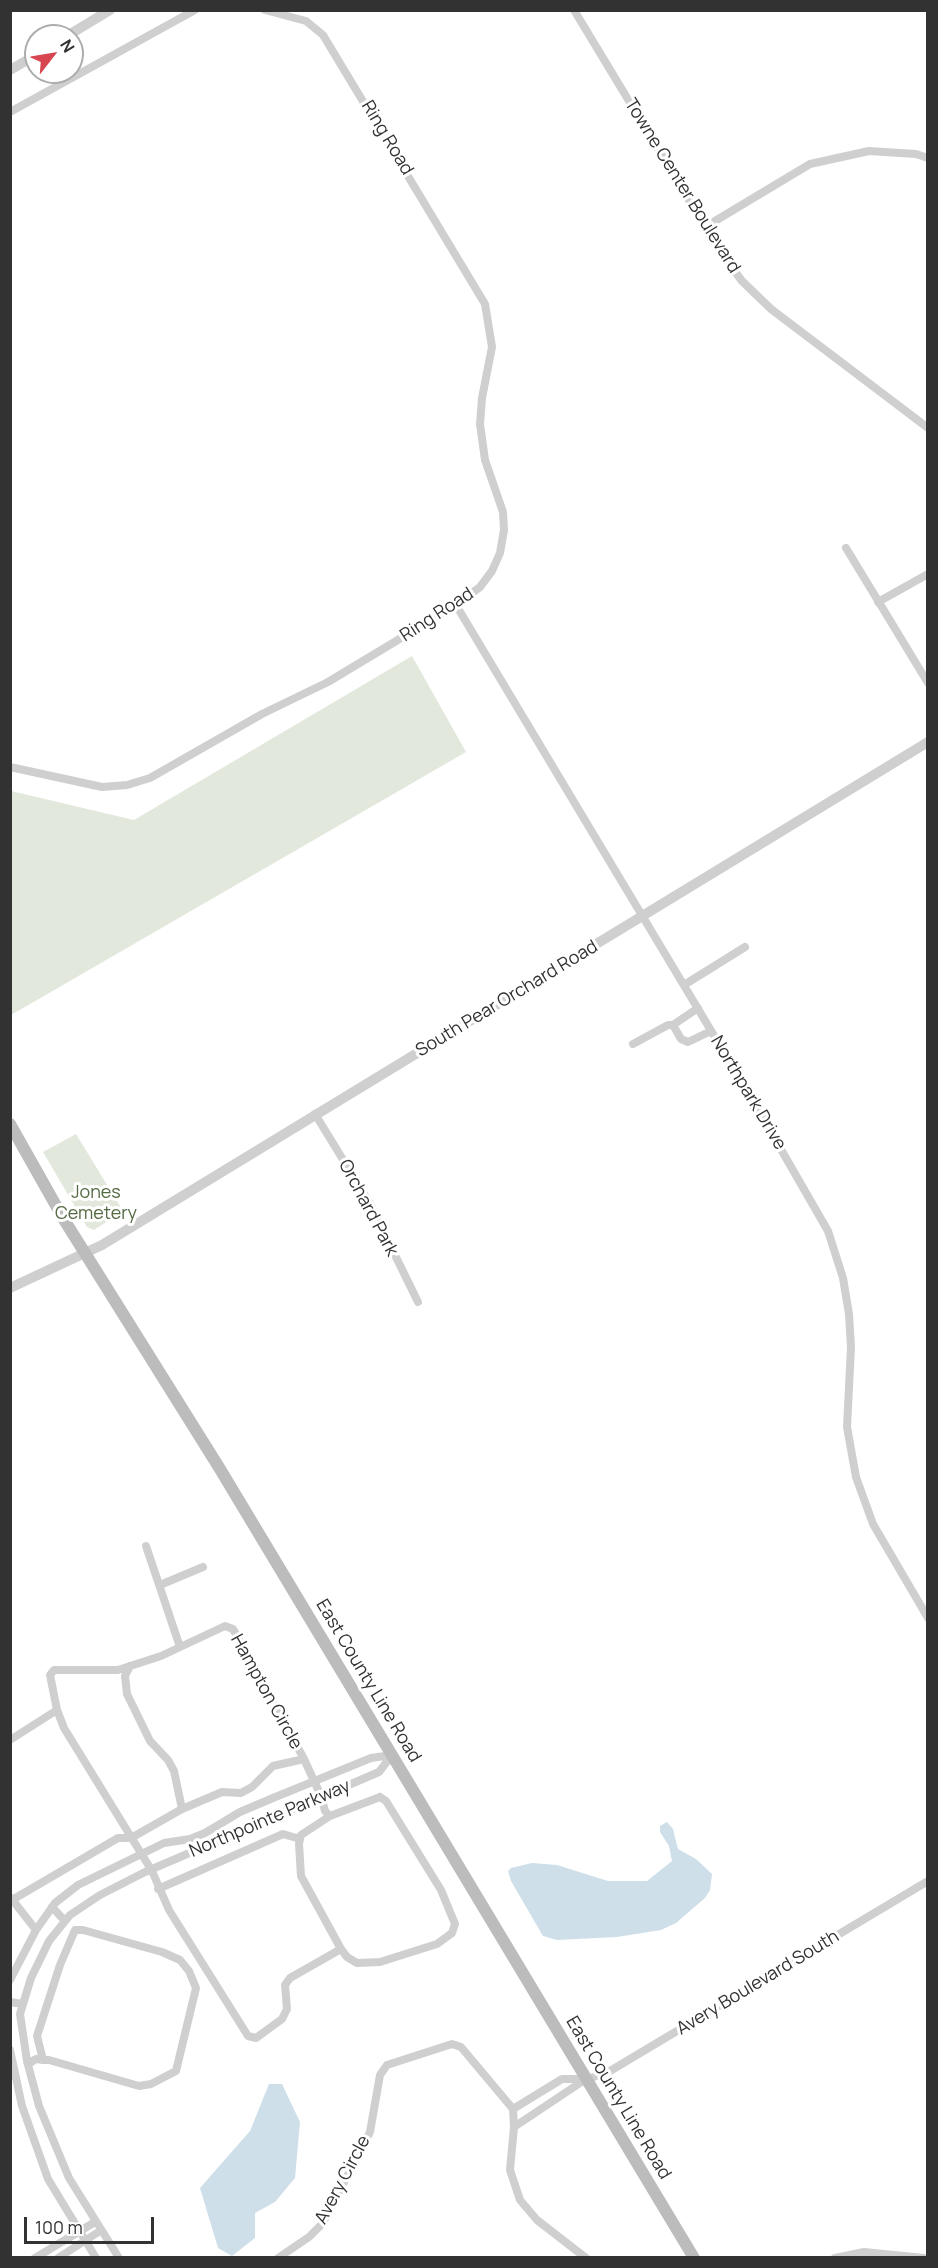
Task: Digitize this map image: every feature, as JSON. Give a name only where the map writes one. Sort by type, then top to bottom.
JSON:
[{"type":"main road","name":"East County Line Road","points":[[10,1124],[85,1253],[138,1335],[694,2258]]},
{"type":"street","points":[[84,26],[110,10]]},
{"type":"street","points":[[10,112],[195,10]]},
{"type":"street","name":"Ring Road","points":[[10,767],[98,787],[127,785],[150,778],[262,714],[328,682],[456,605],[475,592],[492,571],[500,553],[504,530],[501,503],[485,460],[480,424],[482,398],[492,347],[485,304],[326,38],[306,21],[265,10]]},
{"type":"street","name":"Towne Center Boulevard","points":[[574,10],[705,227],[737,275],[771,309],[927,428]]},
{"type":"street","points":[[10,70],[24,62]]},
{"type":"street","points":[[705,227],[810,164],[869,151],[916,154],[927,158]]},
{"type":"street","points":[[846,548],[927,683]]},
{"type":"street","points":[[878,602],[927,574]]},
{"type":"street","name":"Northpark Drive","points":[[456,605],[698,1008],[818,1212],[835,1248],[849,1314],[851,1347],[847,1427],[856,1477],[873,1524],[927,1618]]},
{"type":"street","name":"South Pear Orchard Road","points":[[10,1287],[85,1253],[927,742]]},
{"type":"street","points":[[684,985],[746,947]]},
{"type":"street","points":[[633,1044],[668,1025],[673,1025],[698,1008]]},
{"type":"street","points":[[673,1025],[681,1039],[688,1042],[711,1031]]},
{"type":"street","name":"Orchard Park","points":[[315,1114],[369,1202],[418,1302]]},
{"type":"street","points":[[146,1546],[180,1647]]},
{"type":"street","points":[[160,1585],[203,1567]]},
{"type":"street","name":"Hampton Circle","points":[[57,1710],[50,1675],[54,1670],[118,1670],[180,1647],[225,1626],[233,1629],[304,1759],[321,1796],[325,1811],[330,1816]]},
{"type":"street","points":[[130,1666],[125,1676],[127,1694],[150,1741],[168,1760],[174,1771],[182,1809]]},
{"type":"street","points":[[10,1740],[57,1710],[64,1728],[152,1871],[158,1889],[207,1973],[248,2036],[256,2038],[282,2019],[287,2009],[285,1985],[290,1978],[341,1949]]},
{"type":"street","name":"Northpointe Parkway","points":[[10,1980],[36,1930],[52,1907],[78,1884],[164,1843],[197,1836],[240,1812],[371,1758],[392,1755]]},
{"type":"street","name":"Northpointe Parkway","points":[[119,2258],[100,2231],[56,2149],[39,2106],[21,2033],[23,2004],[31,1978],[49,1941],[65,1921],[89,1901],[152,1871],[379,1772],[392,1755]]},
{"type":"street","points":[[36,1930],[11,1899],[118,1838],[132,1838],[182,1809],[222,1792],[241,1793],[252,1787],[273,1766],[304,1759]]},
{"type":"street","points":[[380,1797],[386,1801],[450,1906],[455,1924],[452,1933],[437,1944],[380,1962],[357,1963],[347,1957],[301,1876],[301,1835],[330,1816],[380,1797]]},
{"type":"street","points":[[158,1889],[283,1834],[300,1839]]},
{"type":"street","name":"Avery Boulevard South","points":[[586,2079],[605,2074],[927,1881]]},
{"type":"street","points":[[52,1907],[65,1921]]},
{"type":"street","points":[[28,2064],[36,2058],[43,2060],[139,2086],[151,2084],[176,2071],[196,1988],[189,1971],[180,1960],[162,1952],[83,1930],[75,1930],[60,1965],[37,2036],[43,2060]]},
{"type":"street","points":[[10,2002],[23,2004]]},
{"type":"street","name":"Avery Circle","points":[[278,2258],[309,2237],[322,2223],[370,2132],[380,2075],[387,2064],[452,2044],[461,2047],[513,2109]]},
{"type":"street","points":[[10,2050],[22,2106],[36,2150],[48,2179],[96,2258]]},
{"type":"street","points":[[586,2079],[562,2079],[513,2109],[514,2127],[510,2170],[520,2200],[537,2220],[586,2258]]},
{"type":"street","points":[[514,2127],[586,2079]]},
{"type":"street","points":[[35,2258],[47,2254],[78,2230],[84,2230],[95,2222]]},
{"type":"street","points":[[58,2258],[100,2231]]},
{"type":"street","points":[[835,2258],[864,2252],[924,2258]]},
{"type":"green space","points":[[412,656],[466,752],[11,1015],[11,791],[134,820]]},
{"type":"green space","name":"Jones Cemetery","points":[[76,1134],[123,1211],[94,1230],[87,1227],[43,1152]]},
{"type":"shaded area","points":[[667,1822],[673,1829],[678,1849],[696,1859],[712,1874],[710,1890],[705,1898],[676,1923],[661,1930],[617,1937],[557,1940],[543,1936],[511,1881],[508,1871],[511,1868],[532,1863],[557,1865],[608,1881],[647,1881],[672,1861],[669,1846],[660,1832],[660,1826]]},
{"type":"shaded area","points":[[269,2084],[282,2084],[300,2122],[295,2178],[275,2202],[255,2213],[255,2238],[232,2256],[218,2248],[200,2188],[250,2131]]}]
